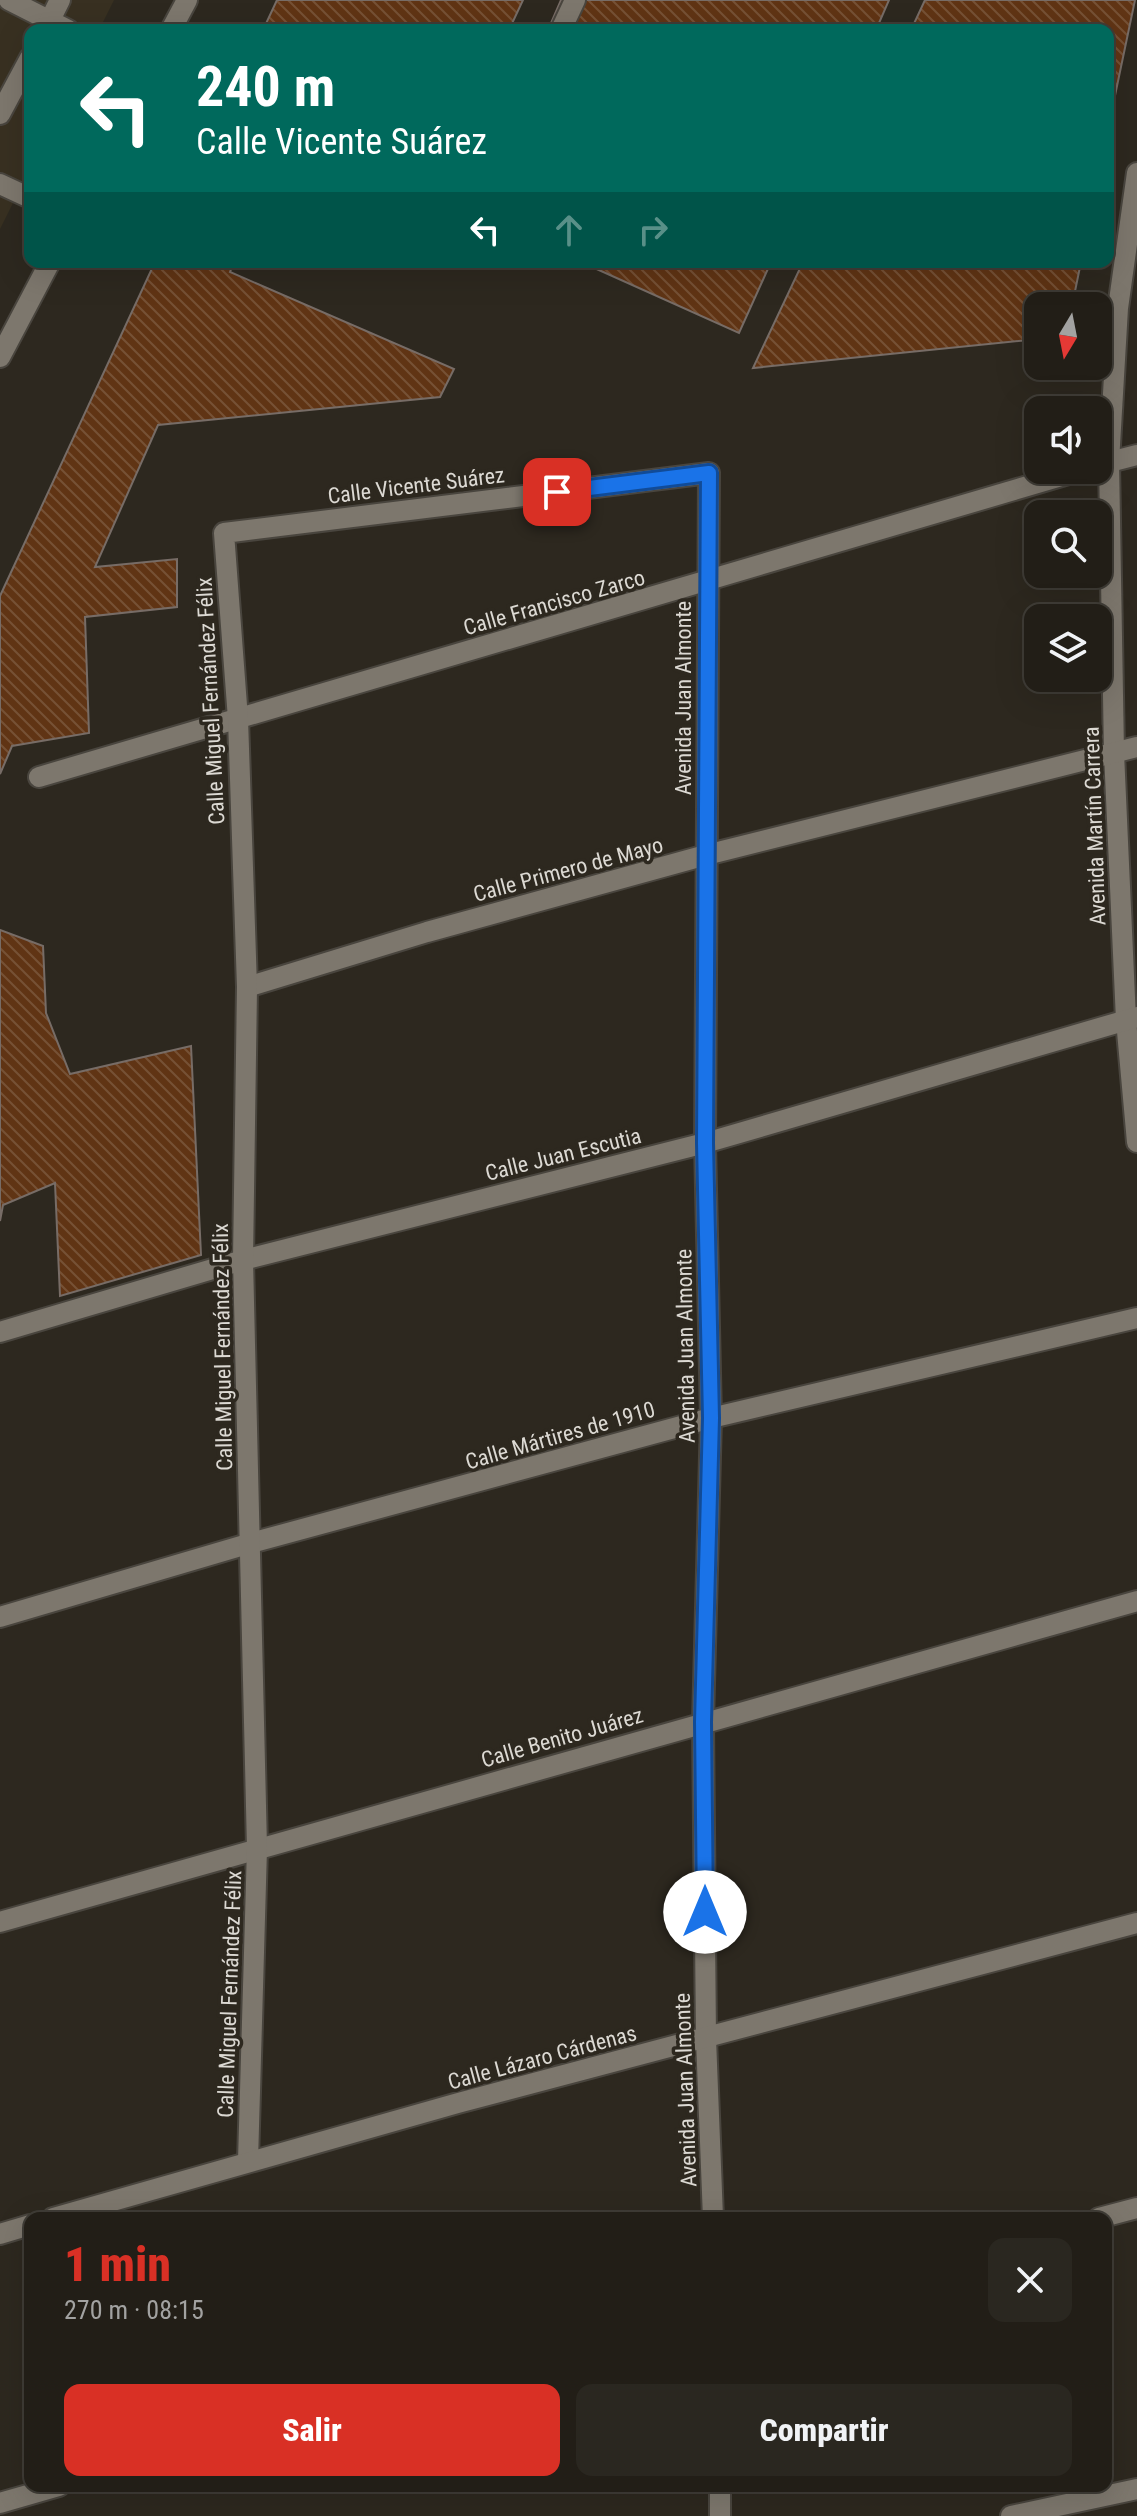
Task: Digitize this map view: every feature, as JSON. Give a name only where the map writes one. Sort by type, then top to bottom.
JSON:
[{"type":"street","points":[[9,0],[49,24]]},
{"type":"street","points":[[55,24],[60,0]]},
{"type":"street","points":[[174,24],[187,0]]},
{"type":"street","points":[[564,24],[575,0]]},
{"type":"street","points":[[0,114],[24,69]]},
{"type":"street","name":"Avenida Martín Carrera","points":[[1110,396],[1118,308],[1137,173]]},
{"type":"street","points":[[0,184],[24,195]]},
{"type":"street","points":[[0,357],[47,268]]},
{"type":"street","points":[[1112,462],[1137,455]]},
{"type":"street","name":"Avenida Juan Almonte","points":[[709,473],[705,1143],[711,1418],[703,1722],[706,2039],[713,2212]]},
{"type":"street","name":"Calle Vicente Suárez","points":[[224,533],[709,473]]},
{"type":"street","name":"Calle Francisco Zarco","points":[[39,777],[1035,484]]},
{"type":"street","name":"Avenida Martín Carrera","points":[[1105,484],[1114,753],[1137,1142]]},
{"type":"street","name":"Calle Miguel Fernández Félix","points":[[224,533],[238,719],[247,987],[243,1260],[257,1848],[248,2161]]},
{"type":"street","name":"Calle Primero de Mayo","points":[[247,987],[427,932],[706,855],[1137,747]]},
{"type":"street","name":"Calle Juan Escutia","points":[[0,1332],[243,1260],[705,1143],[1132,1019]]},
{"type":"street","name":"Calle Mártires de 1910","points":[[0,1617],[251,1543],[711,1418],[1137,1318]]},
{"type":"street","name":"Calle Benito Juárez","points":[[0,1922],[1137,1601]]},
{"type":"street","name":"Calle Lázaro Cárdenas","points":[[74,2212],[248,2161],[1137,1923]]},
{"type":"street","points":[[1112,2215],[1137,2208]]},
{"type":"street","points":[[0,2234],[24,2227]]},
{"type":"street","points":[[1011,2516],[1137,2489]]},
{"type":"street","points":[[0,2503],[38,2492]]},
{"type":"street","points":[[720,2492],[720,2516]]},
{"type":"shaded area","points":[[0,0],[114,0],[102,24],[24,24],[24,181],[0,229]]},
{"type":"building","points":[[277,0],[523,0],[512,24],[266,24]]},
{"type":"building","points":[[561,0],[889,0],[879,24],[551,24]]},
{"type":"building","points":[[925,0],[1135,0],[1114,100],[1114,24],[914,24]]},
{"type":"building","points":[[152,268],[232,268],[230,272],[454,369],[440,397],[158,425],[95,567],[177,559],[177,607],[85,617],[89,733],[12,746],[0,774],[0,596]]},
{"type":"building","points":[[594,268],[768,268],[739,333]]},
{"type":"building","points":[[800,268],[1080,268],[1075,292],[1024,292],[1024,340],[753,368]]},
{"type":"building","points":[[0,930],[43,946],[46,1013],[70,1074],[191,1046],[201,1255],[60,1296],[55,1183],[3,1205],[0,1221]]},
{"type":"route","points":[[557,492],[709,473],[705,1143],[711,1418],[703,1722],[705,1912]]}]
